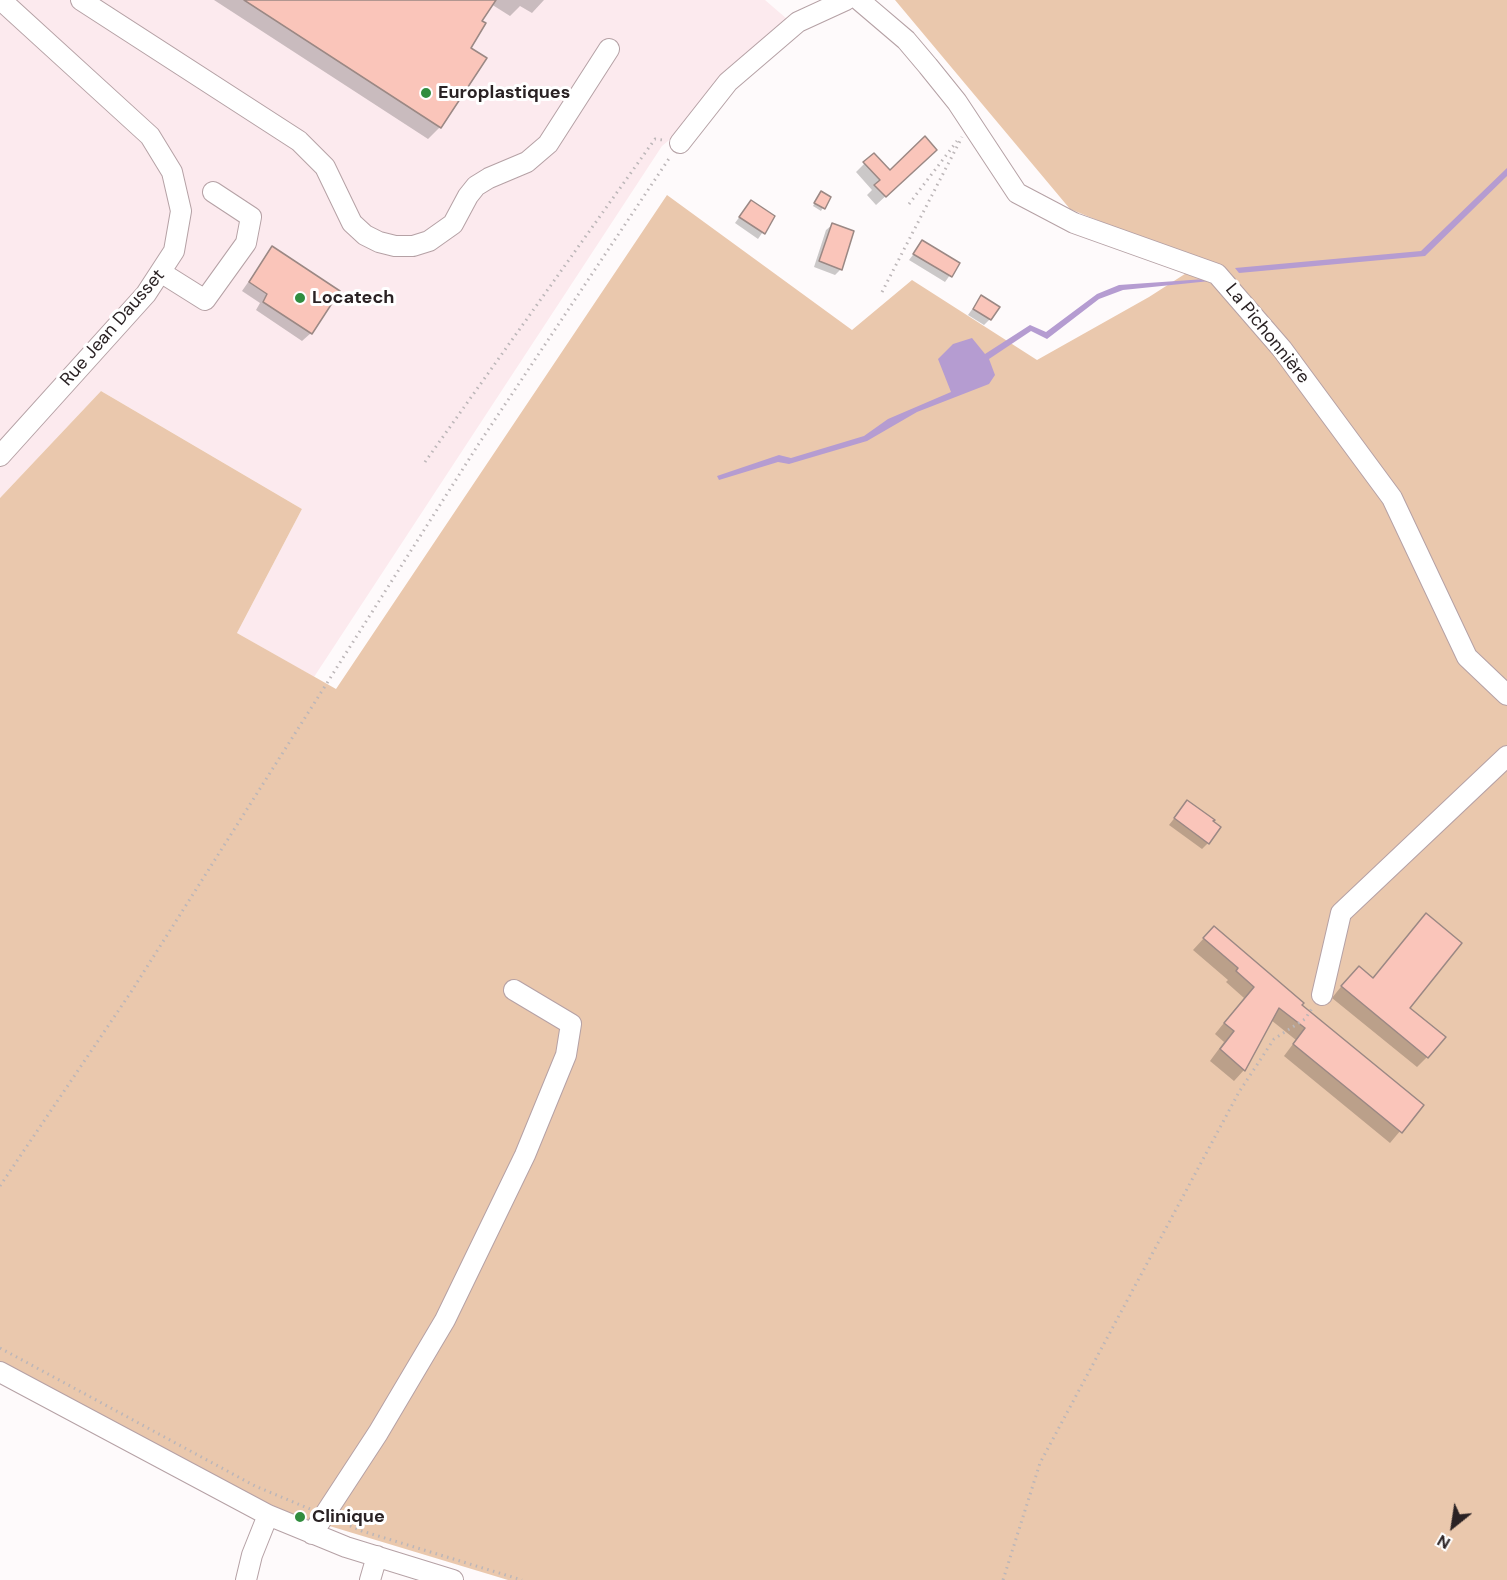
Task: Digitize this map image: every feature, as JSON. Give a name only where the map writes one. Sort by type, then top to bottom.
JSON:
[{"type":"street","name":"Rue Jean Dausset","points":[[1,0],[150,136],[172,172],[181,211],[174,251],[162,273],[146,294],[1,453]]},
{"type":"street","points":[[81,0],[299,141],[326,167],[352,223],[379,242],[395,246],[413,246],[442,234],[453,224],[468,196],[477,186],[489,178],[527,162],[540,153],[609,49]]},
{"type":"street","points":[[680,143],[736,75],[798,22],[846,0]]},
{"type":"street","name":"La Pichonnière","points":[[859,0],[906,40],[957,102],[968,134],[1017,193],[1074,223],[1217,274],[1282,350],[1392,498],[1467,657],[1507,695]]},
{"type":"street","points":[[162,273],[205,300],[246,243],[252,217],[213,192]]},
{"type":"street","points":[[1322,995],[1341,913],[1507,756]]},
{"type":"street","points":[[312,1534],[326,1516],[444,1320],[525,1155],[566,1055],[570,1024],[514,990]]},
{"type":"street","points":[[0,1372],[268,1515],[312,1534],[377,1557],[453,1580]]},
{"type":"street","points":[[246,1580],[252,1555],[268,1515]]},
{"type":"street","points":[[370,1580],[377,1557]]},
{"type":"path","points":[[909,204],[968,134]]},
{"type":"path","points":[[882,292],[968,134]]},
{"type":"path","points":[[0,1186],[131,992],[478,446],[680,143],[655,139],[425,462]]},
{"type":"path","points":[[1003,1580],[1040,1463],[1239,1092],[1274,1039],[1305,1019],[1322,995]]},
{"type":"path","points":[[0,1348],[255,1486],[362,1531],[522,1580]]},
{"type":"shaded area","points":[[0,0],[765,0],[801,31],[662,146],[314,677],[237,633],[302,509],[101,391],[0,498]]},
{"type":"shaded area","points":[[895,0],[1507,0],[1507,1580],[508,1580],[270,1508],[0,1366],[0,498],[101,391],[302,509],[237,633],[336,689],[667,195],[852,330],[912,280],[1037,360],[1149,297],[1202,263],[1070,209]]},
{"type":"shaded area","points":[[1507,168],[1507,176],[1425,256],[1239,273],[1235,268],[1421,251]]},
{"type":"shaded area","points":[[1205,279],[1210,281],[1123,290],[1099,299],[1047,339],[1031,331],[989,359],[995,375],[989,384],[917,412],[867,441],[789,464],[778,462],[719,480],[717,476],[779,455],[791,458],[864,436],[888,419],[951,392],[938,359],[953,344],[972,338],[985,354],[1030,325],[1046,332],[1097,294],[1119,285]]},
{"type":"building","name":"Europlastiques","points":[[244,0],[496,0],[482,21],[486,23],[471,48],[487,58],[441,128]]},
{"type":"building","points":[[925,136],[937,150],[886,197],[874,185],[880,180],[863,162],[874,153],[890,170]]},
{"type":"building","points":[[821,191],[831,197],[825,209],[814,203]]},
{"type":"building","points":[[751,200],[775,216],[765,234],[739,217]]},
{"type":"building","points":[[832,223],[854,231],[842,270],[819,261]]},
{"type":"building","points":[[922,240],[960,263],[952,277],[913,254]]},
{"type":"building","name":"Locatech","points":[[272,246],[340,291],[312,334],[263,302],[267,294],[249,282]]},
{"type":"building","points":[[981,295],[1000,307],[991,320],[973,309]]},
{"type":"building","points":[[1187,800],[1221,827],[1209,844],[1174,818]]},
{"type":"building","points":[[1426,913],[1462,943],[1410,1008],[1446,1037],[1428,1058],[1341,986],[1359,966],[1373,978]]},
{"type":"building","points":[[1214,926],[1304,1003],[1302,1005],[1424,1105],[1402,1133],[1293,1044],[1305,1028],[1279,1008],[1245,1071],[1220,1049],[1234,1031],[1224,1023],[1254,987],[1236,971],[1238,968],[1203,938]]},
{"type":"place","name":"Europlastiques","points":[[426,93]]},
{"type":"place","name":"Locatech","points":[[300,298]]},
{"type":"place","name":"Clinique","points":[[300,1517]]}]
